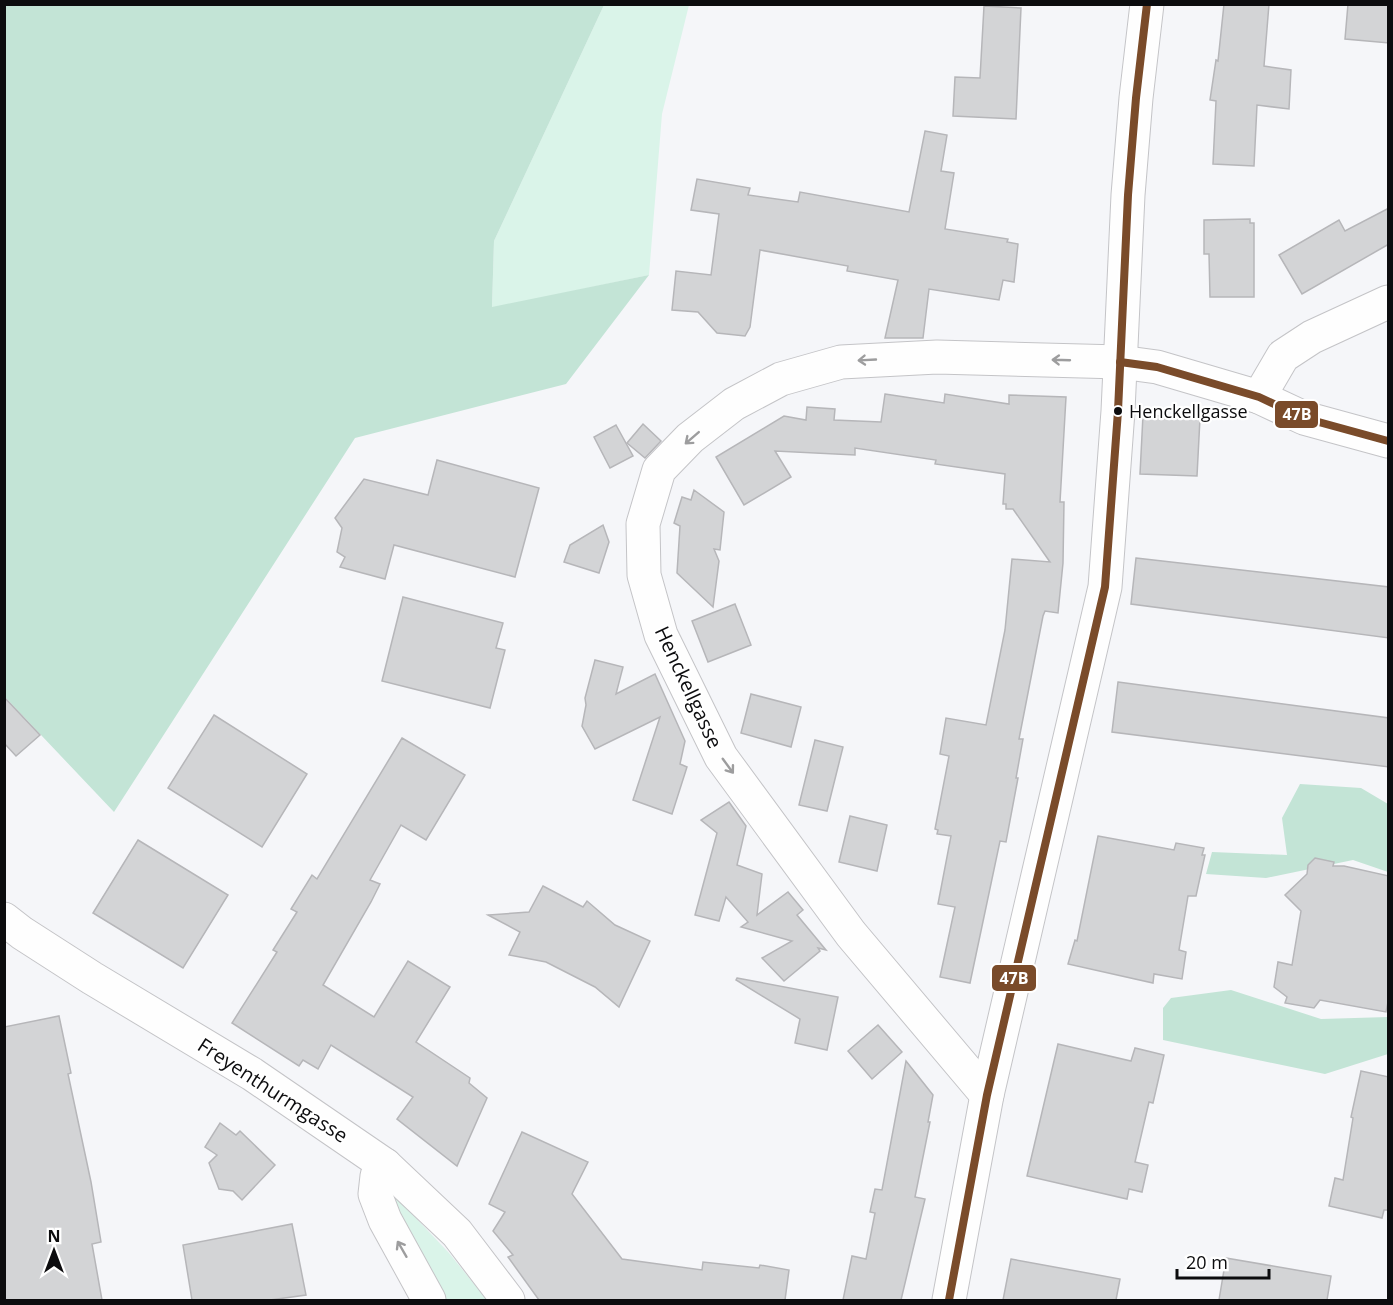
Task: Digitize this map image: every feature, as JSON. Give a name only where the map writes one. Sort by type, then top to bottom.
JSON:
[{"type":"street","points":[[949,1300],[987,1095],[1105,587],[1129,184],[1147,4]]},
{"type":"street","points":[[1259,397],[1283,356],[1312,337],[1389,302]]},
{"type":"street","name":"Henckellgasse","points":[[987,1095],[851,934],[721,757],[661,635],[644,575],[643,524],[659,470],[690,438],[734,404],[781,379],[841,362],[937,357],[1120,362],[1157,367],[1259,397],[1304,418],[1389,441]]},
{"type":"street","name":"Freyenthurmgasse","points":[[4,919],[83,972],[252,1074],[385,1165],[457,1233],[508,1300]]},
{"type":"street","points":[[385,1165],[380,1170],[375,1185],[378,1203],[429,1300]]},
{"type":"green space","points":[[5,4],[604,5],[494,241],[492,307],[649,275],[566,384],[355,438],[114,812],[5,697]]},
{"type":"green space","points":[[604,5],[689,5],[662,114],[649,275],[492,308],[494,241]]},
{"type":"green space","points":[[1300,784],[1361,788],[1388,804],[1388,872],[1353,860],[1266,878],[1206,874],[1212,852],[1287,855],[1282,818]]},
{"type":"green space","points":[[1231,990],[1321,1019],[1388,1017],[1388,1054],[1325,1074],[1163,1040],[1163,1008],[1171,998]]},
{"type":"green space","points":[[388,1194],[394,1195],[449,1253],[487,1300],[438,1300]]},
{"type":"building","points":[[1224,4],[1269,4],[1264,66],[1291,70],[1289,109],[1257,105],[1254,166],[1213,164],[1216,101],[1210,100],[1216,60],[1218,61]]},
{"type":"building","points":[[1348,4],[1389,4],[1389,43],[1345,39]]},
{"type":"building","points":[[984,6],[1021,8],[1016,119],[953,116],[955,77],[980,78]]},
{"type":"building","points":[[925,131],[947,135],[941,171],[954,173],[945,229],[1008,239],[1007,242],[1018,244],[1014,282],[1003,280],[999,300],[929,289],[923,338],[885,338],[898,280],[847,271],[848,266],[760,250],[750,327],[745,336],[717,333],[698,312],[672,310],[676,271],[711,275],[719,214],[691,210],[697,179],[750,188],[748,195],[798,202],[800,192],[909,212]]},
{"type":"building","points":[[1389,208],[1389,244],[1302,294],[1279,255],[1339,220],[1345,231]]},
{"type":"building","points":[[1250,219],[1250,223],[1254,223],[1254,297],[1210,297],[1209,254],[1204,254],[1204,220]]},
{"type":"building","points":[[885,394],[944,403],[945,394],[1009,404],[1009,395],[1066,397],[1060,502],[1064,502],[1063,563],[1058,613],[1045,611],[1043,616],[1019,739],[1023,739],[1006,842],[1000,841],[970,983],[940,977],[955,907],[938,904],[951,836],[937,834],[938,830],[935,829],[949,756],[940,754],[946,718],[986,725],[1005,630],[1012,559],[1050,562],[1013,509],[1006,509],[1006,504],[1003,504],[1005,474],[935,464],[936,460],[855,448],[855,455],[775,451],[791,477],[744,505],[716,457],[784,416],[806,420],[807,407],[835,409],[834,420],[881,422]]},
{"type":"building","points":[[1143,415],[1200,418],[1197,476],[1140,474]]},
{"type":"building","points":[[643,424],[661,441],[645,458],[627,443]]},
{"type":"building","points":[[616,425],[633,456],[610,468],[594,437]]},
{"type":"building","points":[[437,460],[539,488],[515,577],[394,545],[385,579],[340,567],[345,557],[337,552],[342,528],[335,518],[364,479],[428,495]]},
{"type":"building","points":[[694,490],[724,512],[720,550],[714,549],[719,561],[713,607],[677,573],[680,526],[674,523],[682,497],[691,500]]},
{"type":"building","points":[[603,525],[609,542],[599,573],[564,562],[570,545]]},
{"type":"building","points":[[1136,558],[1389,587],[1389,638],[1131,604]]},
{"type":"building","points":[[403,597],[503,623],[496,648],[505,650],[490,708],[382,681]]},
{"type":"building","points":[[735,604],[751,645],[708,662],[692,621]]},
{"type":"building","points":[[595,660],[623,667],[616,694],[655,674],[685,741],[680,764],[687,767],[672,814],[633,800],[660,717],[595,749],[582,726],[585,698]]},
{"type":"building","points":[[1118,682],[1389,718],[1389,767],[1112,732]]},
{"type":"building","points":[[751,694],[801,707],[791,747],[741,733]]},
{"type":"building","points":[[4,697],[40,735],[16,756],[4,743]]},
{"type":"building","points":[[214,715],[307,774],[262,847],[168,788]]},
{"type":"building","points":[[402,738],[465,775],[426,840],[401,825],[370,880],[380,884],[323,985],[374,1017],[408,961],[450,987],[416,1042],[470,1078],[469,1083],[487,1098],[457,1166],[397,1119],[413,1097],[331,1045],[318,1069],[303,1060],[299,1066],[232,1023],[277,952],[273,950],[297,912],[291,909],[312,875],[317,879]]},
{"type":"building","points":[[815,740],[843,747],[827,811],[799,805]]},
{"type":"building","points":[[729,802],[746,826],[737,865],[762,874],[757,915],[788,892],[803,910],[797,915],[826,950],[818,948],[820,951],[784,981],[762,958],[792,941],[741,927],[748,922],[726,897],[719,921],[695,915],[717,833],[701,820]]},
{"type":"building","points":[[850,816],[887,825],[877,871],[839,862]]},
{"type":"building","points":[[1098,836],[1174,850],[1176,843],[1204,848],[1202,855],[1205,855],[1196,896],[1188,896],[1179,950],[1186,952],[1182,979],[1154,974],[1153,983],[1068,964],[1075,940],[1077,941]]},
{"type":"building","points":[[138,840],[228,895],[183,968],[93,913]]},
{"type":"building","points":[[1315,858],[1334,862],[1333,866],[1344,866],[1389,876],[1389,997],[1386,1012],[1320,1000],[1314,1008],[1285,1003],[1287,997],[1274,987],[1278,962],[1292,965],[1301,911],[1285,895],[1307,874],[1308,865]]},
{"type":"building","points":[[543,886],[583,907],[587,901],[615,925],[650,941],[619,1007],[595,987],[546,962],[509,955],[520,932],[488,915],[529,912]]},
{"type":"building","points":[[737,978],[838,997],[827,1050],[795,1043],[800,1019],[736,980]]},
{"type":"building","points":[[59,1016],[101,1242],[92,1244],[102,1300],[4,1300],[4,1027]]},
{"type":"building","points":[[878,1025],[902,1052],[872,1079],[848,1051]]},
{"type":"building","points":[[1058,1044],[1131,1061],[1135,1048],[1164,1055],[1153,1103],[1149,1102],[1135,1162],[1148,1165],[1142,1192],[1129,1189],[1127,1199],[1027,1176]]},
{"type":"building","points":[[906,1061],[933,1095],[915,1197],[925,1199],[901,1300],[843,1300],[852,1256],[866,1259],[875,1213],[870,1212],[875,1189],[882,1190]]},
{"type":"building","points":[[1361,1071],[1389,1077],[1389,1210],[1384,1210],[1382,1218],[1329,1206],[1335,1178],[1343,1180],[1353,1118],[1351,1117]]},
{"type":"building","points":[[220,1123],[236,1135],[240,1131],[275,1165],[242,1200],[233,1191],[219,1189],[209,1163],[217,1155],[205,1147]]},
{"type":"building","points":[[522,1132],[588,1162],[572,1194],[622,1259],[702,1270],[703,1262],[759,1268],[760,1265],[789,1270],[785,1300],[539,1300],[508,1257],[513,1255],[493,1231],[505,1212],[489,1204]]},
{"type":"building","points":[[292,1224],[306,1295],[270,1300],[192,1300],[183,1245]]},
{"type":"building","points":[[1226,1258],[1331,1276],[1327,1300],[1219,1300]]},
{"type":"building","points":[[1011,1259],[1120,1279],[1116,1300],[1003,1300]]},
{"type":"transit line","name":"47B","points":[[949,1300],[987,1095],[1105,587],[1118,411],[1128,195],[1147,4]]},
{"type":"transit line","name":"47B","points":[[1120,362],[1157,367],[1259,397],[1304,418],[1388,441]]},
{"type":"place","name":"Henckellgasse","points":[[1118,411]]}]
